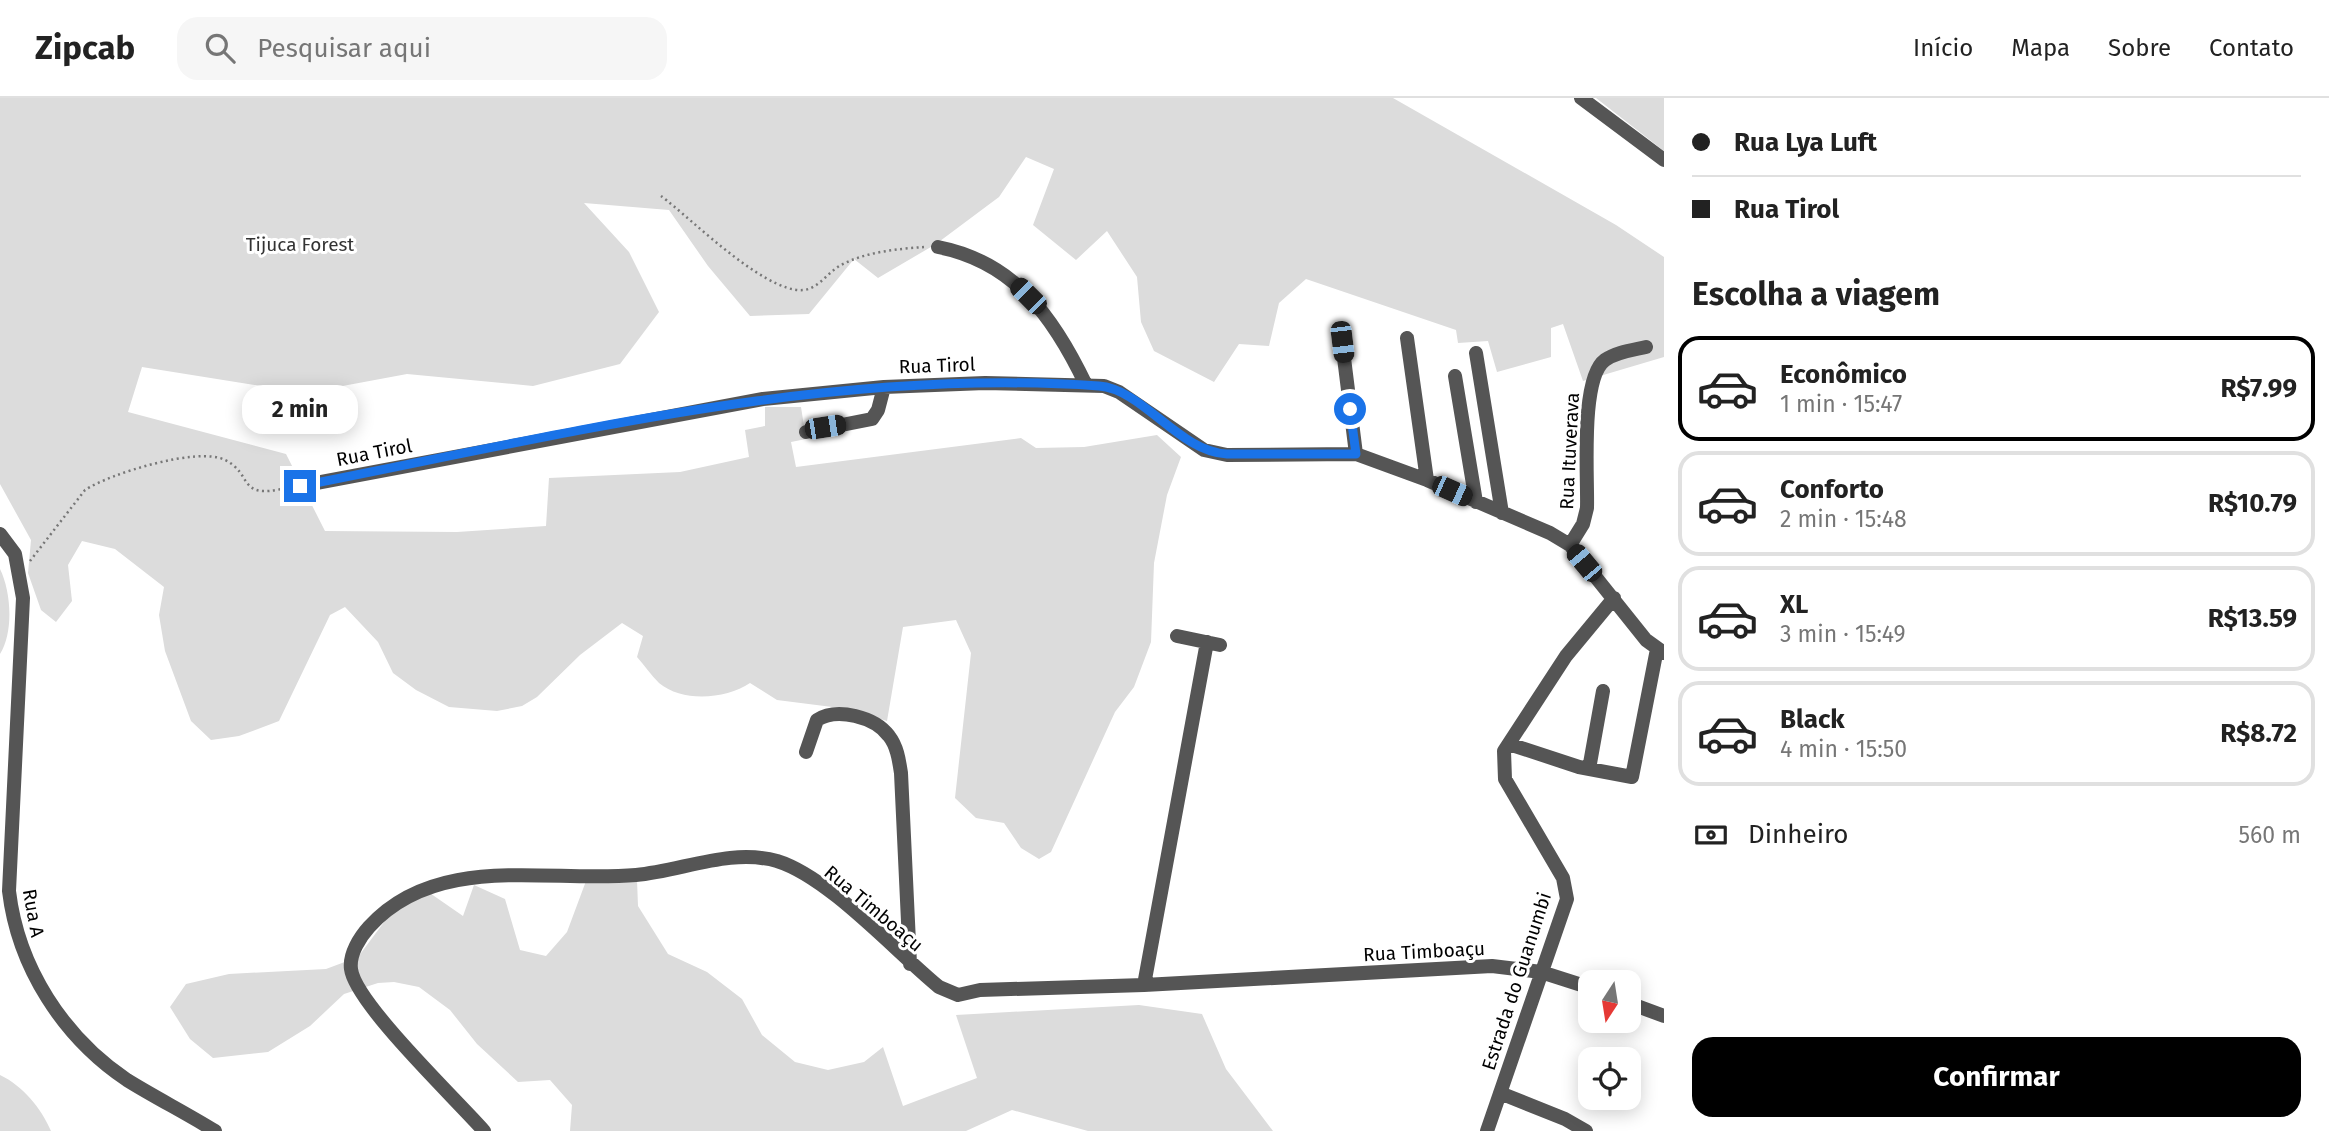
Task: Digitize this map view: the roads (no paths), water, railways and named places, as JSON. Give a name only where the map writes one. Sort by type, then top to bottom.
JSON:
[{"type":"street","points":[[1581,98],[1664,160]]},
{"type":"street","points":[[938,247],[980,258],[1018,286],[1050,322],[1086,385]]},
{"type":"street","points":[[1407,338],[1427,480]]},
{"type":"street","points":[[1342,342],[1356,454]]},
{"type":"street","name":"Rua Ituverava","points":[[1570,545],[1583,524],[1587,508],[1589,402],[1595,371],[1604,360],[1646,348]]},
{"type":"street","points":[[1476,353],[1502,513]]},
{"type":"street","points":[[1455,376],[1476,502]]},
{"type":"street","name":"Rua Tirol","points":[[300,486],[763,398],[884,387],[985,383],[1104,386],[1119,392],[1194,445],[1216,454],[1356,454],[1427,480],[1570,545],[1661,651]]},
{"type":"street","points":[[806,432],[872,419],[878,410],[884,387]]},
{"type":"street","name":"Rua A","points":[[0,534],[12,547],[20,571],[23,598],[9,891],[17,938],[41,991],[92,1051],[128,1080],[215,1131]]},
{"type":"street","name":"Estrada do Guanumbi","points":[[1487,1131],[1567,899],[1563,878],[1505,779],[1503,763],[1509,744],[1566,656],[1614,598]]},
{"type":"street","points":[[1144,985],[1214,643],[1177,636]]},
{"type":"street","points":[[1509,744],[1589,769],[1632,777],[1661,651]]},
{"type":"street","points":[[1589,769],[1603,691]]},
{"type":"street","points":[[806,752],[817,720],[837,714],[868,721],[888,734],[894,744],[901,773],[911,964]]},
{"type":"street","name":"Rua Timboaçu","points":[[484,1131],[374,1011],[354,981],[350,966],[356,946],[382,913],[427,887],[489,877],[635,875],[735,857],[758,858],[787,865],[832,894],[939,987],[958,995],[980,990],[1144,985],[1492,966],[1541,972],[1578,984]]},
{"type":"street","points":[[1642,1008],[1664,1016]]},
{"type":"street","points":[[1500,1093],[1565,1119],[1586,1131]]},
{"type":"park label","name":"Tijuca Forest","points":[[300,244]]}]
